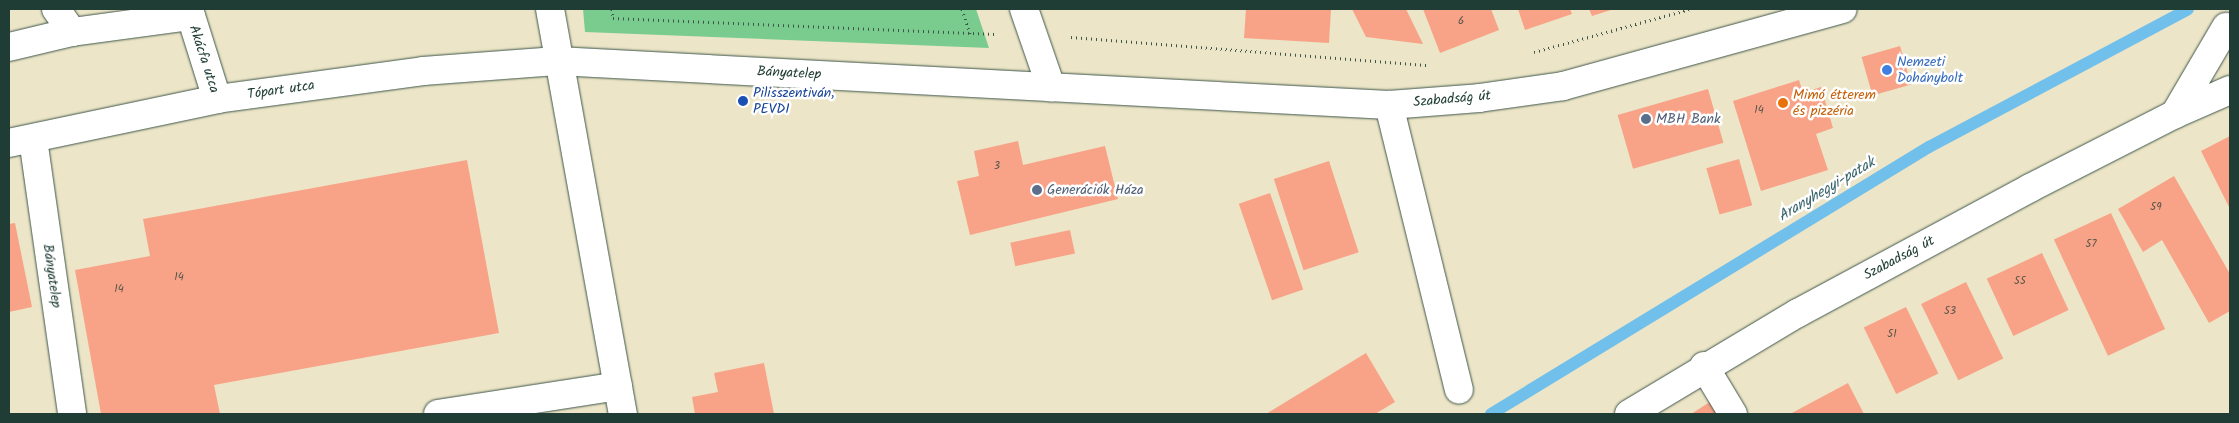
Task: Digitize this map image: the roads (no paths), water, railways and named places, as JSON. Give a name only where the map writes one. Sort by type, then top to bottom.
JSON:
[{"type":"street","points":[[9,47],[72,32],[56,9]]},
{"type":"street","points":[[550,9],[557,61],[624,414]]},
{"type":"street","name":"Szabadság út","points":[[1051,87],[1388,105],[1563,86],[1843,9]]},
{"type":"street","name":"Akácfa utca","points":[[72,32],[190,16],[218,99]]},
{"type":"street","points":[[2175,114],[2224,20]]},
{"type":"street","points":[[1028,21],[1051,87]]},
{"type":"street","name":"Bányatelep","points":[[557,61],[1051,87]]},
{"type":"street","name":"Tópart utca","points":[[21,141],[218,99],[423,71],[557,61]]},
{"type":"street","name":"Szabadság út","points":[[1629,414],[1704,366],[1919,247],[2175,114],[2230,90]]},
{"type":"street","points":[[1388,105],[1460,390]]},
{"type":"street","name":"Bányatelep","points":[[21,141],[72,414]]},
{"type":"street","points":[[1704,366],[1733,414]]},
{"type":"street","points":[[438,414],[618,386]]},
{"type":"waterway","name":"Aranyhegyi-patak","points":[[1491,414],[1929,147],[2188,9]]},
{"type":"place","name":"Nemzeti Dohánybolt","points":[[1887,70]]},
{"type":"place","name":"Pilisszentiván, PEVDI","points":[[743,101]]},
{"type":"place","name":"Mimó étterem és pizzéria","points":[[1783,103]]},
{"type":"place","name":"MBH Bank","points":[[1646,119]]},
{"type":"place","name":"Generációk Háza","points":[[1037,190]]}]
